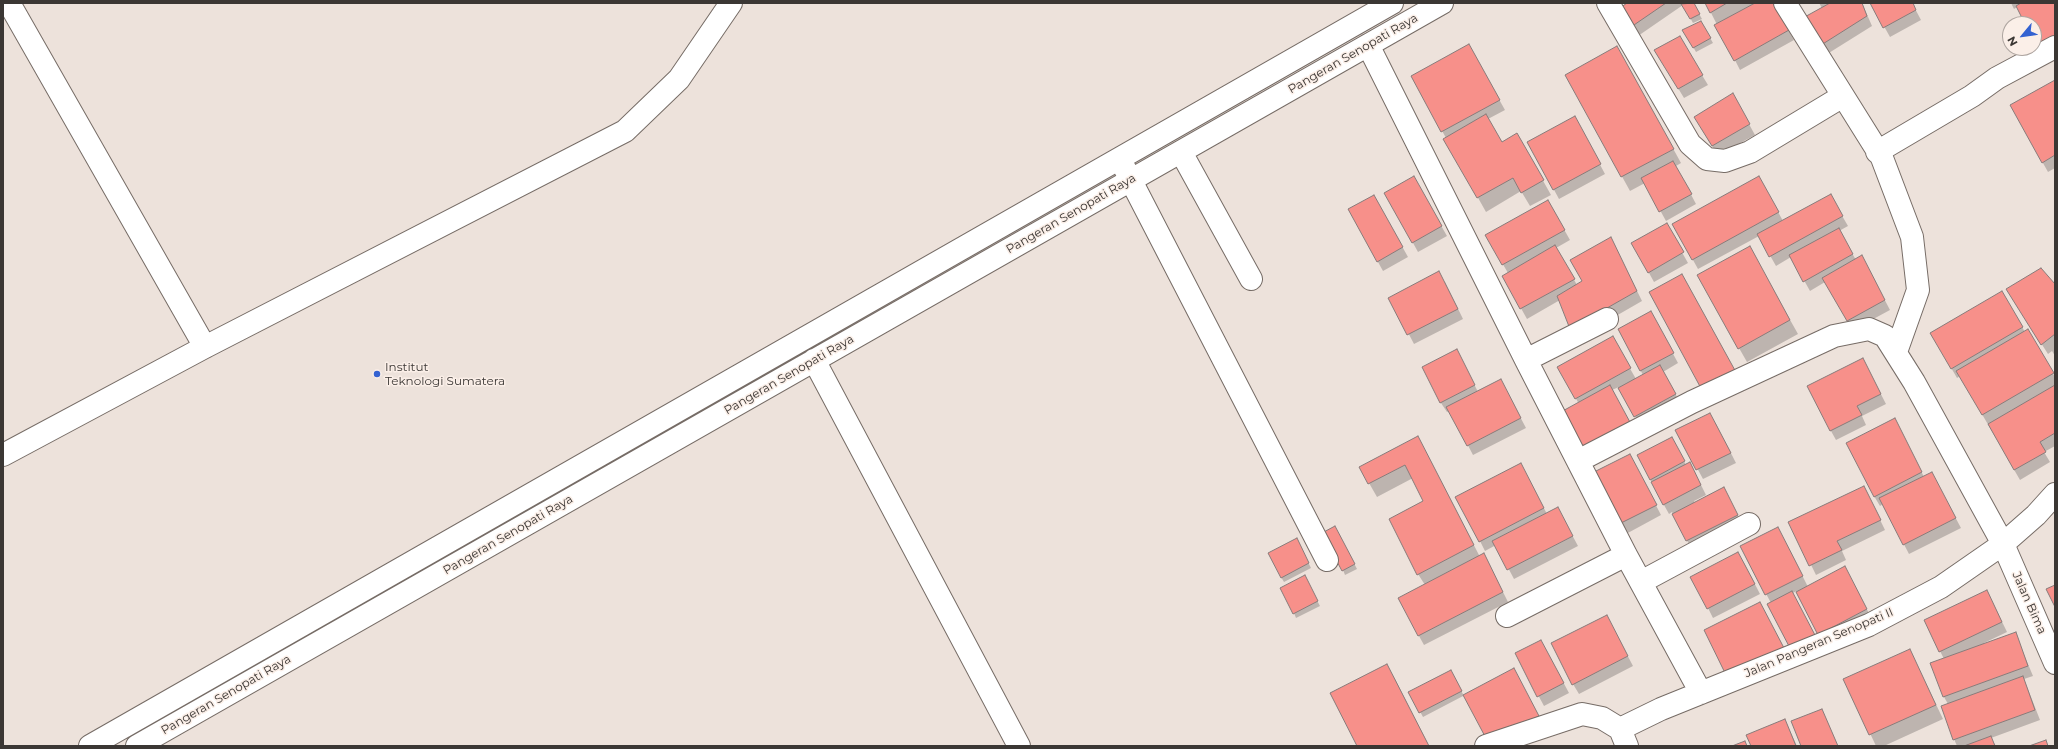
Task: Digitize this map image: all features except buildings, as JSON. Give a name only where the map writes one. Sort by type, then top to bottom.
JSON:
[{"type":"street","points":[[9,3],[205,347]]},
{"type":"street","points":[[3,455],[205,347],[625,130],[679,80],[731,3]]},
{"type":"street","name":"Pangeran Senopati Raya","points":[[90,746],[1392,3]]},
{"type":"street","name":"Pangeran Senopati Raya","points":[[137,746],[1442,3]]},
{"type":"street","points":[[1608,3],[1690,144],[1707,159],[1725,161],[1750,152],[1843,96]]},
{"type":"street","points":[[1785,3],[1882,158],[1912,237],[1918,290],[1896,352]]},
{"type":"street","points":[[1368,45],[1526,360],[1626,555],[1701,693]]},
{"type":"street","points":[[1877,152],[1972,96],[1997,78],[2055,46]]},
{"type":"street","points":[[1181,152],[1251,279]]},
{"type":"street","points":[[1120,159],[1327,560]]},
{"type":"street","points":[[1526,360],[1607,319]]},
{"type":"street","name":"Jalan Bima","points":[[1578,461],[1692,402],[1834,336],[1869,329],[1885,336],[1896,352],[2003,544],[2055,663]]},
{"type":"street","points":[[814,360],[1019,746]]},
{"type":"street","name":"Jalan Pangeran Senopati II","points":[[1624,738],[1660,709],[1869,625],[1941,587],[2003,544],[2036,515],[2055,494]]},
{"type":"street","points":[[1641,582],[1750,524]]},
{"type":"street","points":[[1507,616],[1626,555]]},
{"type":"street","points":[[1486,746],[1582,714],[1602,718],[1624,738]]},
{"type":"place","name":"Institut Teknologi Sumatera","points":[[377,374]]}]
